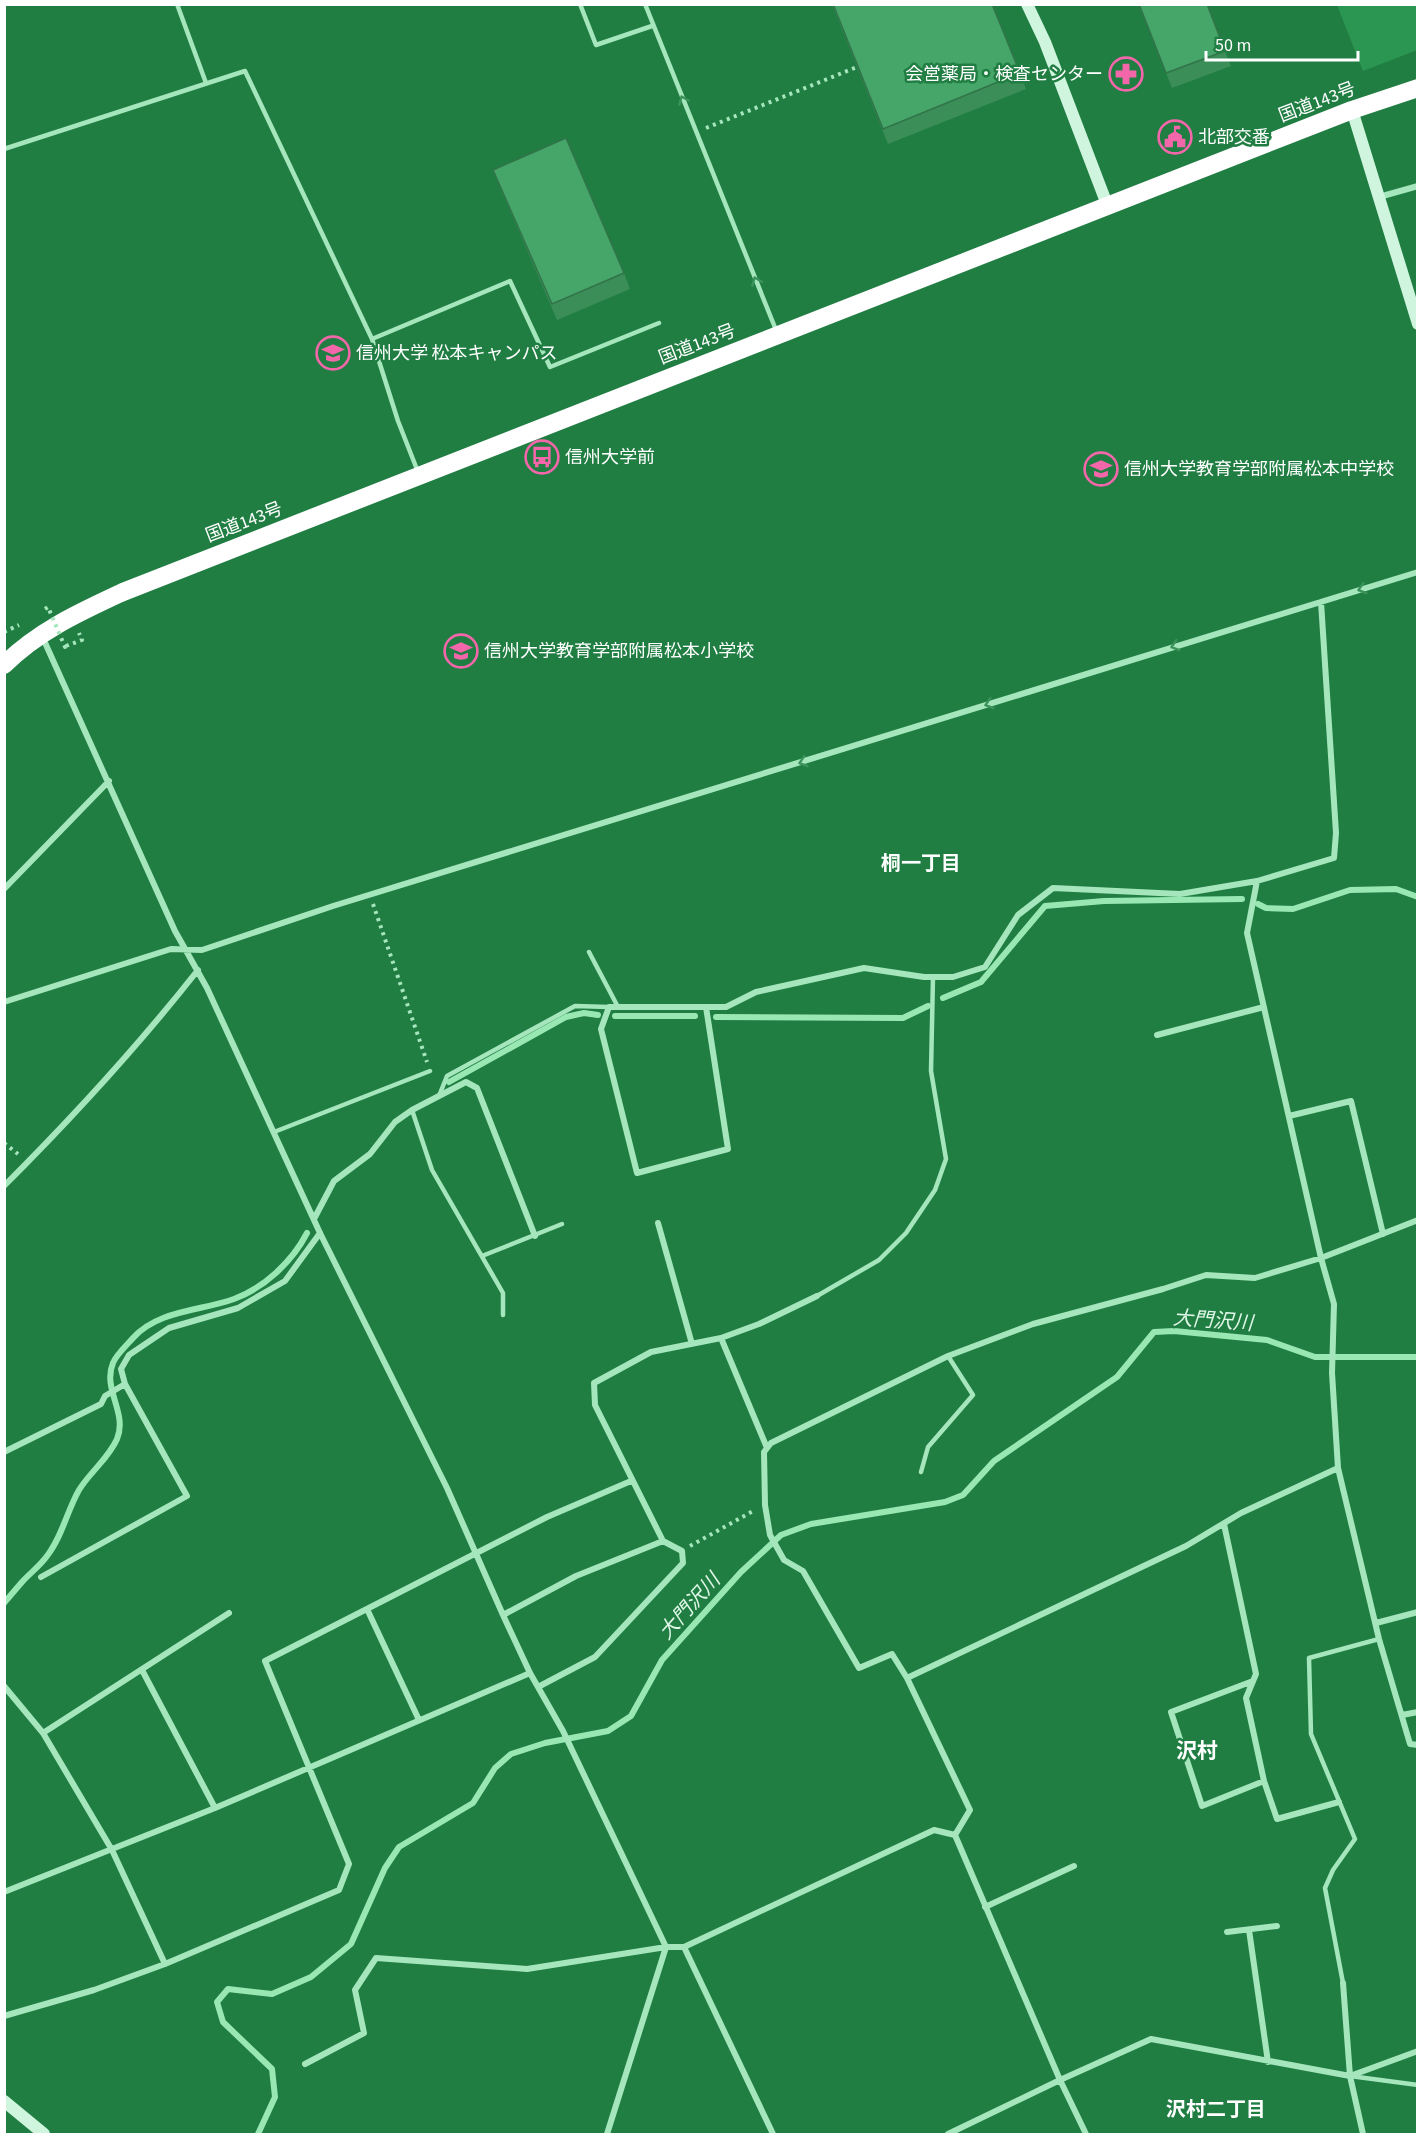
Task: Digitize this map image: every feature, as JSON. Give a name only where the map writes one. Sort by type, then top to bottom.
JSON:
[{"type":"highway","name":"国道143号","points":[[4,665],[20,649],[41,634],[123,592],[1352,110],[1418,88]]},
{"type":"street","points":[[1027,4],[1045,42],[1108,207]]},
{"type":"street","points":[[1352,110],[1418,324]]},
{"type":"street","points":[[1379,197],[1418,186]]},
{"type":"street","points":[[4,1002],[171,949],[202,950],[370,895],[1418,572]]},
{"type":"street","points":[[705,1007],[728,1149],[637,1173],[601,1029],[609,1007],[705,1007],[726,1007],[756,992],[864,968],[933,977],[953,977],[985,967],[1018,915],[1053,888],[1180,894],[1257,881],[1334,858],[1336,833],[1321,602]]},
{"type":"street","points":[[41,634],[175,931],[198,970],[320,1233],[447,1488],[503,1616],[538,1687],[563,1731],[666,1947],[607,2134]]},
{"type":"street","points":[[4,890],[109,781]]},
{"type":"street","points":[[1257,881],[1247,933],[1321,1258],[1334,1304],[1332,1373],[1338,1468],[1379,1639],[1410,1744],[1418,1745]]},
{"type":"street","points":[[4,1186],[49,1141],[146,1035],[198,970]]},
{"type":"street","points":[[1157,1035],[1264,1007]]},
{"type":"street","points":[[314,1219],[333,1181],[370,1154],[396,1122],[412,1110],[466,1082],[477,1088],[535,1236]]},
{"type":"street","points":[[1289,1116],[1351,1101],[1383,1234]]},
{"type":"street","points":[[955,1835],[970,1810],[907,1678],[892,1654],[860,1668],[804,1571],[784,1560],[770,1535],[765,1505],[764,1452],[767,1448],[771,1443],[948,1356],[1033,1324],[1206,1275],[1255,1278],[1321,1258],[1418,1220]]},
{"type":"street","points":[[658,1223],[692,1344]]},
{"type":"street","points":[[41,1577],[187,1496],[125,1384],[121,1369],[129,1355],[169,1328],[238,1308],[285,1281],[320,1233]]},
{"type":"street","points":[[538,1687],[595,1657],[683,1563],[682,1551],[663,1541],[631,1481],[595,1405],[594,1383],[651,1352],[721,1338],[759,1324],[817,1296]]},
{"type":"street","points":[[721,1338],[767,1448]]},
{"type":"street","points":[[4,1452],[101,1404],[105,1396],[125,1384]]},
{"type":"street","points":[[907,1678],[1186,1546],[1241,1513],[1338,1468]]},
{"type":"street","points":[[4,2016],[94,1990],[165,1964],[339,1890],[349,1864],[265,1661],[547,1517],[631,1481]]},
{"type":"street","points":[[1224,1524],[1256,1674],[1246,1698],[1264,1781],[1277,1819],[1339,1802]]},
{"type":"street","points":[[503,1616],[576,1576],[663,1541]]},
{"type":"street","points":[[366,1609],[419,1720]]},
{"type":"street","points":[[1376,1623],[1418,1612]]},
{"type":"street","points":[[43,1733],[229,1613]]},
{"type":"street","points":[[142,1670],[215,1808]]},
{"type":"street","points":[[4,1892],[215,1808],[531,1673]]},
{"type":"street","points":[[1253,1681],[1171,1712],[1202,1806],[1264,1781]]},
{"type":"street","points":[[4,1686],[43,1733],[111,1850],[165,1964]]},
{"type":"street","points":[[4,1702],[11,1697]]},
{"type":"street","points":[[1402,1715],[1418,1712]]},
{"type":"street","points":[[305,2064],[364,2032],[355,1990],[376,1958],[527,1969],[666,1947],[684,1947],[934,1830],[955,1835]]},
{"type":"street","points":[[955,1835],[1060,2080],[1086,2134]]},
{"type":"street","points":[[986,1907],[1074,1866]]},
{"type":"street","points":[[1227,1932],[1277,1926]]},
{"type":"street","points":[[1250,1930],[1268,2062]]},
{"type":"street","points":[[684,1947],[773,2134]]},
{"type":"street","points":[[1343,1983],[1350,2076],[1363,2134]]},
{"type":"street","points":[[948,2134],[1150,2039],[1350,2076],[1418,2051]]},
{"type":"street","points":[[4,2101],[44,2134]]},
{"type":"lane","points":[[177,4],[206,84]]},
{"type":"lane","points":[[580,4],[596,45],[652,26]]},
{"type":"lane","points":[[645,4],[778,335]]},
{"type":"lane","points":[[4,149],[245,71],[372,339],[398,421],[420,476]]},
{"type":"lane","points":[[372,339],[510,281],[550,368],[659,323]]},
{"type":"lane","points":[[589,952],[618,1007]]},
{"type":"lane","points":[[817,1296],[879,1260],[906,1233],[934,1190],[946,1159],[931,1071],[933,977]]},
{"type":"lane","points":[[439,1096],[447,1076],[575,1006],[609,1007]]},
{"type":"lane","points":[[274,1132],[430,1071]]},
{"type":"lane","points":[[412,1110],[432,1170],[503,1293],[503,1315]]},
{"type":"lane","points":[[482,1256],[562,1224]]},
{"type":"lane","points":[[921,1472],[928,1447],[973,1395],[948,1356]]},
{"type":"lane","points":[[1343,1983],[1325,1888],[1333,1870],[1355,1839],[1311,1734],[1309,1658],[1379,1639]]},
{"type":"lane","points":[[1350,2076],[1418,2085]]},
{"type":"path","points":[[697,132],[857,67]]},
{"type":"path","points":[[45,609],[48,607],[65,647],[82,640],[79,633]]},
{"type":"path","points":[[370,895],[430,1071]]},
{"type":"path","points":[[682,1551],[765,1505]]},
{"type":"green space","points":[[1337,5],[1417,5],[1417,50],[1363,71]]},
{"type":"building","points":[[833,4],[992,4],[1020,73],[883,129]]},
{"type":"building","points":[[1139,4],[1207,4],[1225,51],[1166,73]]},
{"type":"building","points":[[566,138],[624,273],[552,304],[493,170]]},
{"type":"waterway","points":[[1258,904],[1266,908],[1293,909],[1350,890],[1396,889],[1418,897]]},
{"type":"waterway","points":[[943,998],[981,982],[1045,906],[1104,901],[1242,899]]},
{"type":"waterway","points":[[716,1017],[903,1018],[928,1006]]},
{"type":"waterway","points":[[449,1082],[566,1017],[584,1013],[598,1015]]},
{"type":"waterway","points":[[615,1016],[695,1016]]},
{"type":"waterway","points":[[4,1603],[52,1549],[79,1490],[117,1439],[120,1429],[110,1373],[119,1353],[143,1329],[155,1322],[180,1312],[234,1299],[256,1288],[285,1264],[307,1233]]},
{"type":"waterway","name":"大門沢川","points":[[258,2134],[275,2097],[272,2069],[223,2022],[217,2002],[228,1989],[272,1994],[311,1977],[351,1944],[385,1868],[399,1847],[473,1803],[495,1768],[511,1754],[545,1743],[608,1731],[631,1716],[662,1660],[741,1572],[781,1535],[811,1524],[945,1502],[963,1495],[994,1461],[1117,1377],[1154,1332],[1174,1331],[1267,1340],[1315,1357],[1418,1357]]},
{"type":"place","name":"会営薬局・検査センター","points":[[1126,74]]},
{"type":"place","name":"北部交番","points":[[1175,137]]},
{"type":"place","name":"信州大学 松本キャンパス","points":[[333,353]]},
{"type":"place","name":"信州大学前","points":[[542,457]]},
{"type":"place","name":"信州大学教育学部附属松本中学校","points":[[1101,469]]},
{"type":"place","name":"信州大学教育学部附属松本小学校","points":[[461,651]]},
{"type":"district","name":"桐一丁目","points":[[921,863]]},
{"type":"district","name":"沢村","points":[[1197,1751]]},
{"type":"district","name":"沢村二丁目","points":[[1216,2109]]}]
